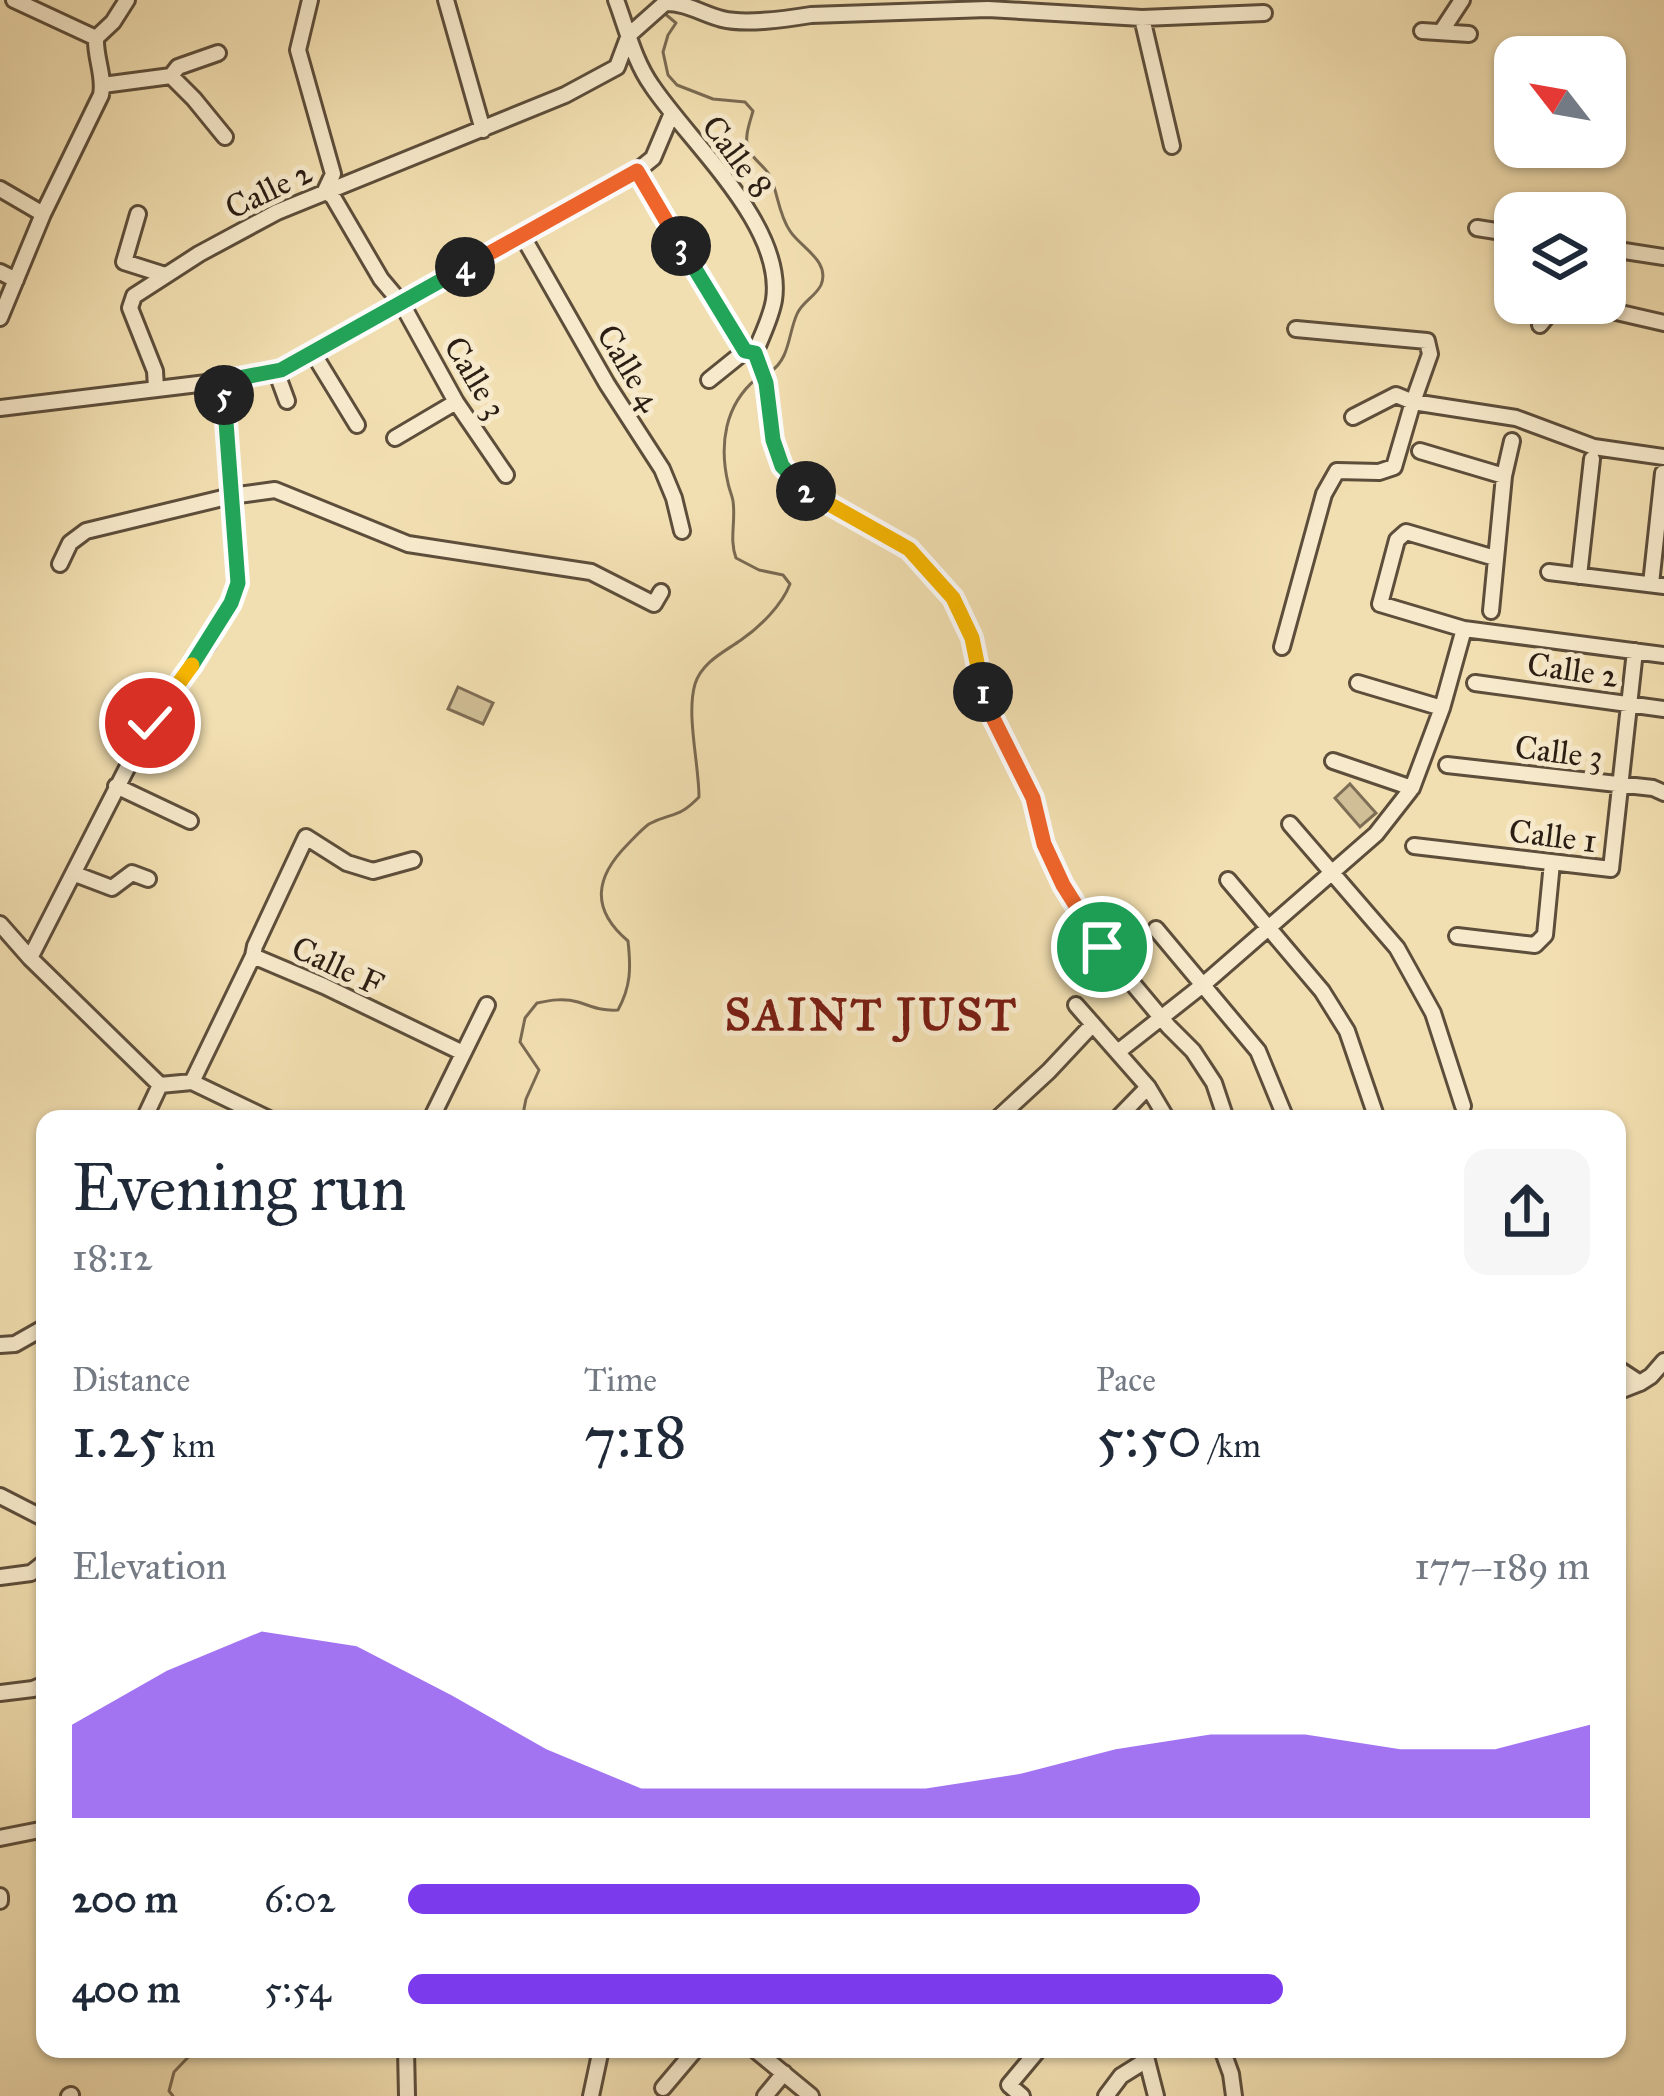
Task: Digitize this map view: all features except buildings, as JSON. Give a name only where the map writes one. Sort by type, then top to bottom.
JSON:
[{"type":"street","points":[[14,0],[96,38]]},
{"type":"street","points":[[0,317],[95,110],[103,85],[96,38],[127,0]]},
{"type":"street","points":[[310,0],[298,50],[333,174],[325,190]]},
{"type":"street","points":[[446,0],[483,130]]},
{"type":"street","name":"Calle 8","points":[[616,0],[644,75],[763,236],[774,300],[750,352]]},
{"type":"street","points":[[1441,32],[1462,0]]},
{"type":"street","name":"Calle 2","points":[[156,388],[155,371],[130,308],[134,296],[277,212],[565,95],[616,67],[629,35],[664,3],[683,3],[724,20],[988,9],[1142,18]]},
{"type":"street","points":[[1172,146],[1142,18],[1264,14]]},
{"type":"street","points":[[1421,31],[1469,34]]},
{"type":"street","points":[[103,85],[171,76],[178,67],[218,52]]},
{"type":"street","points":[[171,76],[225,137]]},
{"type":"street","points":[[0,407],[276,371],[637,171],[652,158],[672,113]]},
{"type":"street","points":[[637,171],[764,376],[773,440],[782,466],[808,494],[909,549],[953,598],[972,638],[985,702],[1033,798],[1044,844],[1063,885],[1102,947],[1193,1051],[1214,1084],[1223,1110]]},
{"type":"street","points":[[0,189],[44,214]]},
{"type":"street","name":"Calle 3","points":[[325,190],[402,304],[457,402],[506,476]]},
{"type":"street","points":[[138,214],[124,262],[165,275]]},
{"type":"street","points":[[1477,229],[1494,231]]},
{"type":"street","name":"Calle 4","points":[[522,235],[662,470],[682,531]]},
{"type":"street","points":[[1626,251],[1664,257]]},
{"type":"street","points":[[0,272],[16,280]]},
{"type":"street","points":[[1626,314],[1664,323]]},
{"type":"street","points":[[1282,647],[1324,494],[1337,471],[1379,472],[1394,467],[1430,354],[1426,341],[1296,329]]},
{"type":"street","points":[[709,380],[750,352]]},
{"type":"street","points":[[313,353],[357,425]]},
{"type":"street","points":[[276,371],[287,401]]},
{"type":"street","points":[[30,958],[150,723],[207,645],[238,583],[223,381]]},
{"type":"street","points":[[1353,417],[1396,395],[1412,402],[1516,418],[1594,447],[1664,457]]},
{"type":"street","points":[[394,438],[457,402]]},
{"type":"street","points":[[1491,611],[1504,476],[1512,441]]},
{"type":"street","points":[[1420,451],[1504,476]]},
{"type":"street","points":[[1579,576],[1592,459]]},
{"type":"street","points":[[1549,572],[1657,585],[1663,473]]},
{"type":"street","points":[[60,565],[70,543],[86,531],[275,490],[407,544],[591,572],[654,604],[661,592]]},
{"type":"street","points":[[1495,558],[1406,532],[1397,540],[1380,604],[1464,629],[1664,655]]},
{"type":"street","points":[[1119,1051],[1204,984],[1376,834],[1412,788],[1442,709],[1464,629]]},
{"type":"street","name":"Calle 1","points":[[1414,846],[1611,869],[1635,651]]},
{"type":"street","points":[[1358,683],[1442,709]]},
{"type":"street","name":"Calle 2","points":[[1475,683],[1664,709]]},
{"type":"street","points":[[1333,761],[1412,788]]},
{"type":"street","name":"Calle 3","points":[[1447,765],[1664,793]]},
{"type":"street","points":[[116,786],[190,821]]},
{"type":"street","points":[[1290,824],[1397,948],[1433,1013],[1463,1106]]},
{"type":"street","points":[[253,956],[306,837],[347,863],[373,872],[413,860]]},
{"type":"street","points":[[1457,936],[1540,942],[1545,934],[1552,863]]},
{"type":"street","points":[[75,874],[112,888],[132,872],[148,879]]},
{"type":"street","points":[[1228,880],[1322,991],[1347,1031],[1374,1110]]},
{"type":"street","points":[[0,924],[160,1085],[192,1082],[250,1110]]},
{"type":"street","points":[[1156,929],[1258,1051],[1282,1110]]},
{"type":"street","name":"Calle F","points":[[192,1082],[253,956],[463,1053]]},
{"type":"street","points":[[435,1110],[487,1005]]},
{"type":"street","points":[[1076,1005],[1119,1051],[1162,1110]]},
{"type":"street","points":[[1007,1110],[1093,1024]]},
{"type":"street","points":[[148,1110],[160,1085]]},
{"type":"street","points":[[1126,1110],[1148,1087]]},
{"type":"street","points":[[0,1345],[15,1344],[36,1332]]},
{"type":"street","points":[[1626,1388],[1651,1376],[1664,1361]]},
{"type":"street","points":[[1626,1374],[1640,1383]]},
{"type":"street","points":[[0,1496],[36,1514]]},
{"type":"street","points":[[0,1577],[36,1569]]},
{"type":"street","points":[[0,1693],[36,1688]]},
{"type":"street","points":[[0,1838],[36,1831]]},
{"type":"street","points":[[406,2058],[407,2096]]},
{"type":"street","points":[[591,2096],[600,2058]]},
{"type":"street","points":[[664,2088],[689,2058]]},
{"type":"street","points":[[765,2058],[811,2096]]},
{"type":"street","points":[[1022,2096],[1009,2085],[1032,2058]]},
{"type":"street","points":[[1106,2096],[1141,2058]]},
{"type":"street","points":[[1145,2058],[1156,2096]]},
{"type":"street","points":[[1225,2058],[1234,2096]]},
{"type":"street","points":[[765,2096],[784,2073]]},
{"type":"shaded area","points":[[458,687],[493,703],[483,724],[448,709]]},
{"type":"shaded area","points":[[1350,784],[1376,813],[1360,827],[1335,798]]},
{"type":"waterway","points":[[664,13],[676,23],[663,52],[668,75],[677,85],[713,99],[745,102],[753,111],[748,148],[769,174],[790,231],[822,269],[821,285],[799,310],[785,353],[770,372]]},
{"type":"waterway","points":[[524,1110],[539,1070],[520,1042],[525,1018],[537,1003],[573,1001],[618,1010],[625,993],[628,941],[607,917],[603,881],[617,856],[644,828],[680,812],[699,797],[692,710],[698,676],[714,658],[763,622],[790,584],[783,575],[736,558],[734,551],[725,440],[737,401],[756,379]]},
{"type":"waterway","points":[[173,2096],[169,2091],[174,2072],[187,2058]]},
{"type":"district","name":"SAINT JUST","points":[[872,1014]]},
{"type":"route","points":[[150,723],[207,645],[238,583],[223,381],[281,370],[637,171],[745,351],[755,353],[766,383],[773,440],[782,466],[808,494],[909,549],[953,598],[972,638],[985,702],[1033,798],[1044,844],[1102,947]]}]
